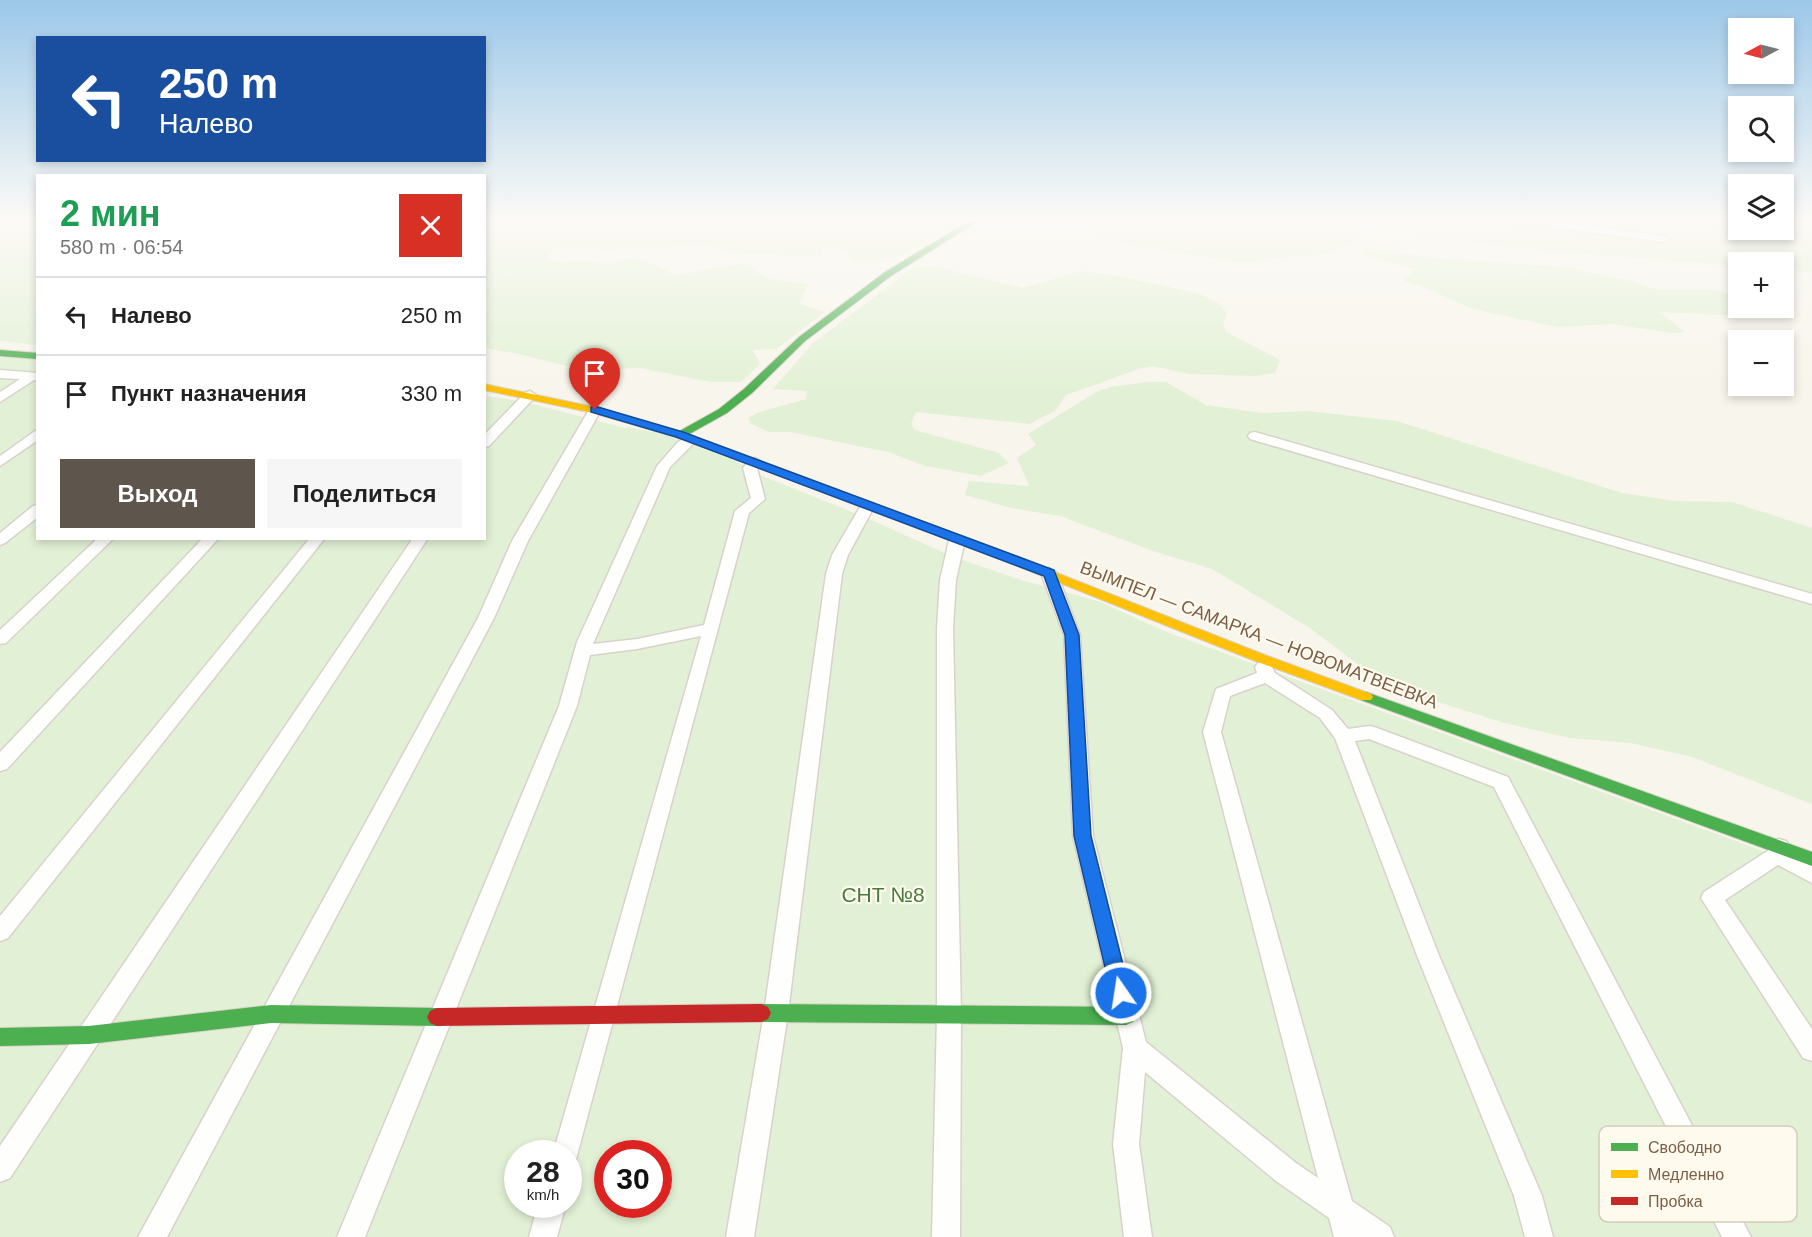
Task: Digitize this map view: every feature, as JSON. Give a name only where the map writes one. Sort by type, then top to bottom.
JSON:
[{"type":"street","points":[[351,1237],[568,706],[583,650],[664,466],[683,445],[686,437],[748,391],[802,339],[883,278]]},
{"type":"street","points":[[0,353],[36,356]]},
{"type":"street","points":[[0,374],[34,377]]},
{"type":"street","points":[[0,398],[34,377]]},
{"type":"street","name":"ВЫМПЕЛ — САМАРКА — НОВОМАТВЕЕВКА","points":[[486,387],[595,410],[686,437],[867,507],[1049,573],[1263,667],[1812,860]]},
{"type":"street","points":[[486,442],[530,395]]},
{"type":"street","points":[[152,1237],[486,618],[520,541],[595,410]]},
{"type":"street","points":[[0,462],[36,435]]},
{"type":"street","points":[[1255,436],[1812,599]]},
{"type":"street","points":[[570,1140],[742,511],[758,499],[750,468],[754,462]]},
{"type":"street","points":[[740,1237],[776,1013],[834,573],[840,555],[867,507]]},
{"type":"street","points":[[0,540],[36,511]]},
{"type":"street","points":[[0,639],[105,540]]},
{"type":"street","points":[[0,764],[210,540]]},
{"type":"street","points":[[0,932],[316,540]]},
{"type":"street","points":[[0,1169],[420,540]]},
{"type":"street","points":[[946,1237],[949,1014],[945,628],[948,580],[957,540]]},
{"type":"street","points":[[1049,573],[1072,635],[1083,836],[1135,1048],[1126,1144],[1138,1237]]},
{"type":"street","points":[[583,650],[637,644],[711,629]]},
{"type":"street","points":[[1348,1237],[1212,732],[1222,693],[1263,667],[1326,714],[1344,736],[1428,958],[1528,1196],[1539,1237]]},
{"type":"street","points":[[1344,736],[1370,732],[1501,782],[1679,1126]]},
{"type":"street","points":[[1812,875],[1789,862],[1779,850],[1712,898],[1812,1050]]},
{"type":"street","points":[[0,1037],[89,1035],[271,1014],[441,1017],[776,1013],[1126,1016]]},
{"type":"street","points":[[1135,1048],[1286,1172],[1380,1237]]},
{"type":"street","points":[[543,1237],[548,1218]]},
{"type":"street","points":[[1729,1222],[1737,1237]]},
{"type":"green space","points":[[0,278],[36,278],[36,345],[0,341]]},
{"type":"green space","points":[[486,278],[767,278],[808,284],[800,304],[825,312],[776,349],[753,350],[760,364],[741,382],[710,382],[640,368],[583,370],[486,348]]},
{"type":"green space","points":[[900,278],[981,278],[1023,288],[1058,278],[1126,278],[1198,293],[1218,303],[1227,313],[1223,323],[1226,332],[1280,360],[1275,373],[1253,376],[1189,374],[1153,366],[1139,369],[1066,395],[1055,411],[1029,424],[916,412],[911,424],[915,430],[999,453],[1009,463],[981,476],[925,466],[888,452],[791,432],[769,432],[752,424],[748,418],[757,413],[806,399],[807,391],[773,389],[813,343]]},
{"type":"green space","points":[[1405,278],[1616,278],[1658,290],[1715,290],[1728,294],[1728,315],[1659,312],[1685,332],[1671,333],[1612,324],[1558,327],[1472,309],[1402,280]]},
{"type":"green space","name":"СНТ №8","points":[[0,357],[36,359],[36,540],[486,540],[486,396],[521,401],[625,428],[666,435],[737,461],[744,466],[743,468],[867,518],[951,556],[1018,579],[1098,601],[1169,633],[1812,869],[1812,1237],[0,1237]]},
{"type":"green space","points":[[1166,382],[1206,405],[1262,413],[1308,411],[1397,421],[1622,493],[1676,501],[1732,502],[1812,528],[1812,804],[1692,757],[1631,743],[1569,738],[1501,722],[1385,685],[1310,628],[1212,569],[1153,551],[1060,516],[1011,508],[965,495],[969,481],[1029,486],[1017,458],[1036,445],[1028,434],[1098,391],[1110,387]]},
{"type":"traffic: fast","points":[[680,435],[723,411],[748,391],[802,339],[883,278]]},
{"type":"traffic: fast","points":[[0,353],[36,356]]},
{"type":"traffic: fast","points":[[1366,697],[1812,859]]},
{"type":"traffic: fast","points":[[761,1013],[1126,1016]]},
{"type":"traffic: fast","points":[[0,1037],[89,1035],[271,1014],[437,1017]]},
{"type":"traffic: slow","points":[[486,387],[595,410],[680,435],[734,455]]},
{"type":"traffic: slow","points":[[1014,560],[1260,658],[1366,697]]},
{"type":"traffic: jam","points":[[734,455],[1014,560]]},
{"type":"traffic: jam","points":[[437,1017],[761,1013]]},
{"type":"route","points":[[595,410],[680,435],[867,507],[1049,573],[1072,635],[1083,836],[1121,993]]}]
